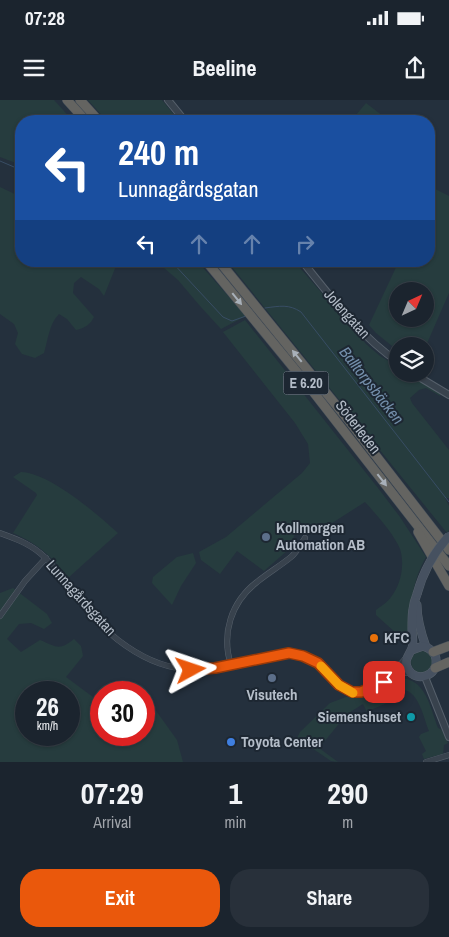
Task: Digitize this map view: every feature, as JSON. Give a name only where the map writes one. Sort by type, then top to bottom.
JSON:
[{"type":"highway","points":[[67,100],[81,115]]},
{"type":"highway","points":[[80,100],[94,115]]},
{"type":"highway","name":"Söderleden","points":[[211,267],[304,381],[449,566]]},
{"type":"highway","name":"Söderleden","points":[[224,267],[349,421],[449,550]]},
{"type":"highway","points":[[403,507],[449,586]]},
{"type":"highway","points":[[438,536],[449,546]]},
{"type":"highway","points":[[429,650],[449,646]]},
{"type":"highway","points":[[435,668],[449,662]]},
{"type":"main road","points":[[412,650],[412,615],[417,594],[426,569],[436,551],[449,536]]},
{"type":"main road","points":[[417,594],[417,616],[429,650],[436,658],[435,668],[431,673],[425,677],[418,677],[410,672],[406,666],[406,658],[417,647],[429,650]]},
{"type":"street","points":[[168,100],[180,115]]},
{"type":"street","name":"Jolengatan","points":[[307,267],[356,325],[389,355]]},
{"type":"street","points":[[427,382],[449,395]]},
{"type":"street","points":[[434,382],[449,390]]},
{"type":"street","name":"Lunnagårdsgatan","points":[[0,533],[24,542],[46,558],[98,621],[119,641],[157,662],[182,670],[202,670],[231,666],[276,654],[298,654],[318,663],[339,685],[352,692],[361,692],[410,672]]},
{"type":"street","points":[[231,666],[227,648],[227,632],[238,602],[255,583],[293,556],[305,538]]},
{"type":"street","points":[[0,616],[24,581],[46,558]]},
{"type":"street","name":"Lunnagårdsgatan","points":[[384,682],[406,658]]},
{"type":"street","points":[[425,677],[449,737]]},
{"type":"street","points":[[426,762],[449,755]]},
{"type":"green space","points":[[0,100],[54,100],[68,115],[15,115],[15,163],[0,157]]},
{"type":"green space","points":[[88,100],[162,100],[174,115],[102,115]]},
{"type":"green space","points":[[366,103],[382,115],[356,115]]},
{"type":"green space","points":[[0,187],[15,194],[15,267],[116,267],[104,296],[99,289],[81,277],[74,283],[73,293],[94,317],[87,326],[76,330],[67,319],[59,314],[51,327],[44,353],[35,358],[22,354],[15,344],[18,333],[14,324],[0,314]]},
{"type":"green space","points":[[435,189],[449,196],[449,293],[434,327],[434,282],[389,282],[396,267],[435,267]]},
{"type":"green space","points":[[163,267],[202,267],[246,316],[221,329],[178,280]]},
{"type":"green space","points":[[232,267],[299,267],[366,344],[389,361],[389,382],[422,382],[440,394],[440,396],[426,388],[419,390],[410,398],[449,450],[449,498],[445,498],[449,506],[449,530],[447,533]]},
{"type":"green space","points":[[389,282],[389,328],[434,328],[430,337],[389,337],[389,344],[369,325]]},
{"type":"green space","points":[[245,320],[378,488],[426,557],[414,588],[407,643],[376,615],[376,610],[390,599],[397,587],[402,561],[400,549],[394,537],[365,502],[315,534],[300,523],[288,550],[264,571],[237,551],[220,574],[201,560],[199,552],[226,537],[302,473],[310,463],[308,444],[295,423],[223,332]]},
{"type":"green space","points":[[21,472],[33,474],[59,487],[86,506],[118,533],[68,578],[44,551],[13,533],[37,495],[13,477]]},
{"type":"green space","points":[[193,553],[196,563],[181,586],[172,605],[152,583],[153,577],[177,557]]},
{"type":"green space","points":[[13,588],[47,614],[52,623],[44,629],[31,623],[19,624],[7,639],[21,652],[40,640],[58,647],[74,639],[81,646],[83,656],[66,677],[71,681],[15,681],[15,746],[80,746],[80,687],[90,695],[90,746],[155,746],[155,709],[177,740],[183,762],[0,762],[0,593]]},
{"type":"green space","points":[[422,651],[432,658],[433,662],[426,672],[422,673],[412,666],[411,662],[418,652]]},
{"type":"green space","points":[[400,678],[416,683],[426,696],[438,728],[442,730],[448,743],[444,745],[443,754],[424,759],[422,754],[426,751],[419,737],[421,734],[429,731],[423,713],[414,696],[404,690],[401,697],[373,709],[368,714],[363,704],[347,714],[319,748],[338,762],[331,761],[297,738],[300,732],[330,703],[346,697],[361,697]]},
{"type":"waterway","name":"Balltorpsbäcken","points":[[0,161],[15,167]]},
{"type":"waterway","name":"Balltorpsbäcken","points":[[177,267],[223,317],[232,321],[246,316]]},
{"type":"waterway","name":"Balltorpsbäcken","points":[[265,308],[280,306],[297,309],[301,312],[449,502]]},
{"type":"slow traffic","points":[[321,666],[339,685],[353,693]]},
{"type":"place","name":"Kollmorgen Automation AB","points":[[266,537]]},
{"type":"place","name":"KFC","points":[[374,638]]},
{"type":"place","name":"Visutech","points":[[272,678]]},
{"type":"place","name":"Siemenshuset","points":[[411,717]]},
{"type":"place","name":"Toyota Center","points":[[231,742]]},
{"type":"route","points":[[191,670],[231,666],[276,654],[289,653],[310,658],[318,663],[339,685],[352,692],[361,692],[384,682]]}]
